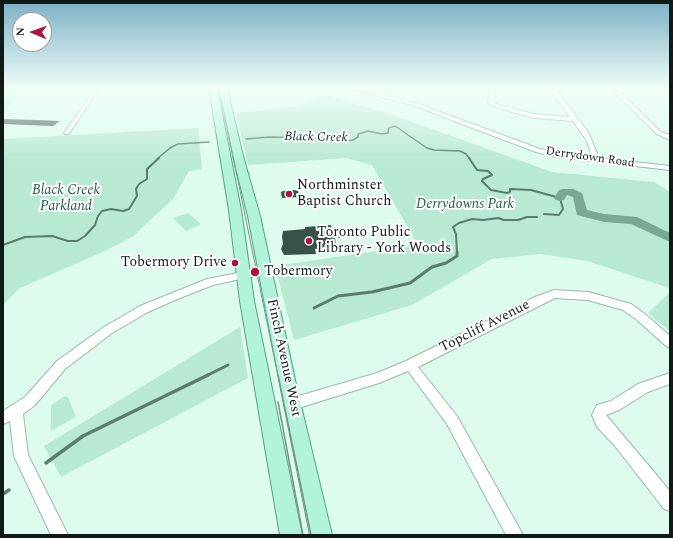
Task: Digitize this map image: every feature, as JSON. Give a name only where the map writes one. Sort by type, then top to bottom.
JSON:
[{"type":"main road","name":"Finch Avenue West","points":[[218,113],[235,210],[247,301],[291,535]]},
{"type":"main road","name":"Finch Avenue West","points":[[228,113],[239,163],[254,216],[264,271],[321,535]]},
{"type":"street","points":[[67,133],[80,113]]},
{"type":"street","name":"Derrydown Road","points":[[438,113],[538,151],[557,155],[670,168]]},
{"type":"street","points":[[523,113],[534,116],[574,119]]},
{"type":"street","points":[[570,113],[590,141],[596,159]]},
{"type":"street","points":[[639,113],[659,133],[670,138]]},
{"type":"street","points":[[60,535],[21,456],[9,414],[30,401],[61,365],[108,330],[171,297],[211,282],[264,271]]},
{"type":"street","name":"Topcliff Avenue","points":[[292,404],[379,378],[410,365],[539,300],[554,294],[588,296],[627,307],[637,314],[670,344]]},
{"type":"street","points":[[410,365],[452,420],[515,535]]},
{"type":"street","points":[[670,378],[643,388],[614,406],[602,409],[599,415],[602,422],[620,441],[670,503]]},
{"type":"green space","name":"Derrydowns Park","points":[[236,113],[387,113],[552,172],[654,182],[670,192],[670,288],[587,261],[541,254],[492,259],[412,305],[294,340],[275,266],[418,245],[372,165],[346,158],[248,165]]},
{"type":"green space","name":"Black Creek Parkland","points":[[198,128],[202,169],[189,171],[173,199],[132,237],[105,251],[20,288],[3,305],[3,139]]},
{"type":"green space","points":[[188,213],[201,224],[186,231],[173,218]]},
{"type":"green space","points":[[670,292],[670,332],[648,313]]},
{"type":"green space","points":[[240,327],[248,378],[61,477],[44,446]]},
{"type":"green space","points":[[65,396],[68,397],[76,417],[51,431],[51,405]]},
{"type":"building","points":[[3,119],[60,121],[53,126],[3,124]]},
{"type":"building","name":"Northminster Baptist Church","points":[[298,190],[299,197],[282,198],[281,192],[283,191]]},
{"type":"building","name":"Toronto Public Library - York Woods","points":[[331,225],[332,229],[338,229],[340,238],[335,238],[336,246],[315,249],[316,254],[284,255],[281,249],[283,244],[283,231],[305,229],[305,227]]},
{"type":"waterway","name":"Black Creek","points":[[246,139],[269,137],[324,138],[345,141],[353,140],[358,137],[358,134],[368,131],[382,134],[388,133],[389,128],[395,126],[427,148],[434,150],[460,151],[466,154],[470,159]]},
{"type":"waterway","name":"Black Creek","points":[[157,159],[170,148],[178,144],[209,142]]},
{"type":"waterway","name":"Black Creek","points":[[3,245],[25,237],[52,236],[68,241],[77,241],[85,236],[95,225],[98,216],[102,211],[111,209],[123,211],[129,209],[137,196],[136,189],[139,184],[147,179],[147,169],[159,158]]},
{"type":"waterway","name":"Black Creek","points":[[469,158],[477,170],[488,171],[492,175],[483,179],[482,181],[491,190],[507,193],[510,192],[510,189],[531,190],[560,198],[563,209],[559,215],[544,214]]},
{"type":"waterway","name":"Black Creek","points":[[560,198],[563,192],[573,192],[578,195],[581,212],[604,218],[633,220],[670,238]]},
{"type":"waterway","points":[[457,253],[456,234],[453,227],[459,223],[472,219],[483,220],[498,218],[504,220],[518,220],[527,217],[537,217]]},
{"type":"waterway","points":[[314,308],[338,296],[372,292],[410,283],[432,267],[446,263],[457,256],[457,253]]},
{"type":"waterway","points":[[208,375],[228,365]]},
{"type":"waterway","points":[[46,463],[83,436],[208,375]]},
{"type":"waterway","points":[[3,494],[9,490]]},
{"type":"tram line","points":[[224,113],[278,376]]},
{"type":"tram line","points":[[278,375],[311,535]]},
{"type":"tram line","points":[[278,402],[303,535]]},
{"type":"place","name":"Northminster Baptist Church","points":[[289,194]]},
{"type":"place","name":"Toronto Public Library - York Woods","points":[[309,241]]},
{"type":"place","name":"Tobermory Drive","points":[[235,263]]},
{"type":"place","name":"Tobermory","points":[[255,272]]}]
